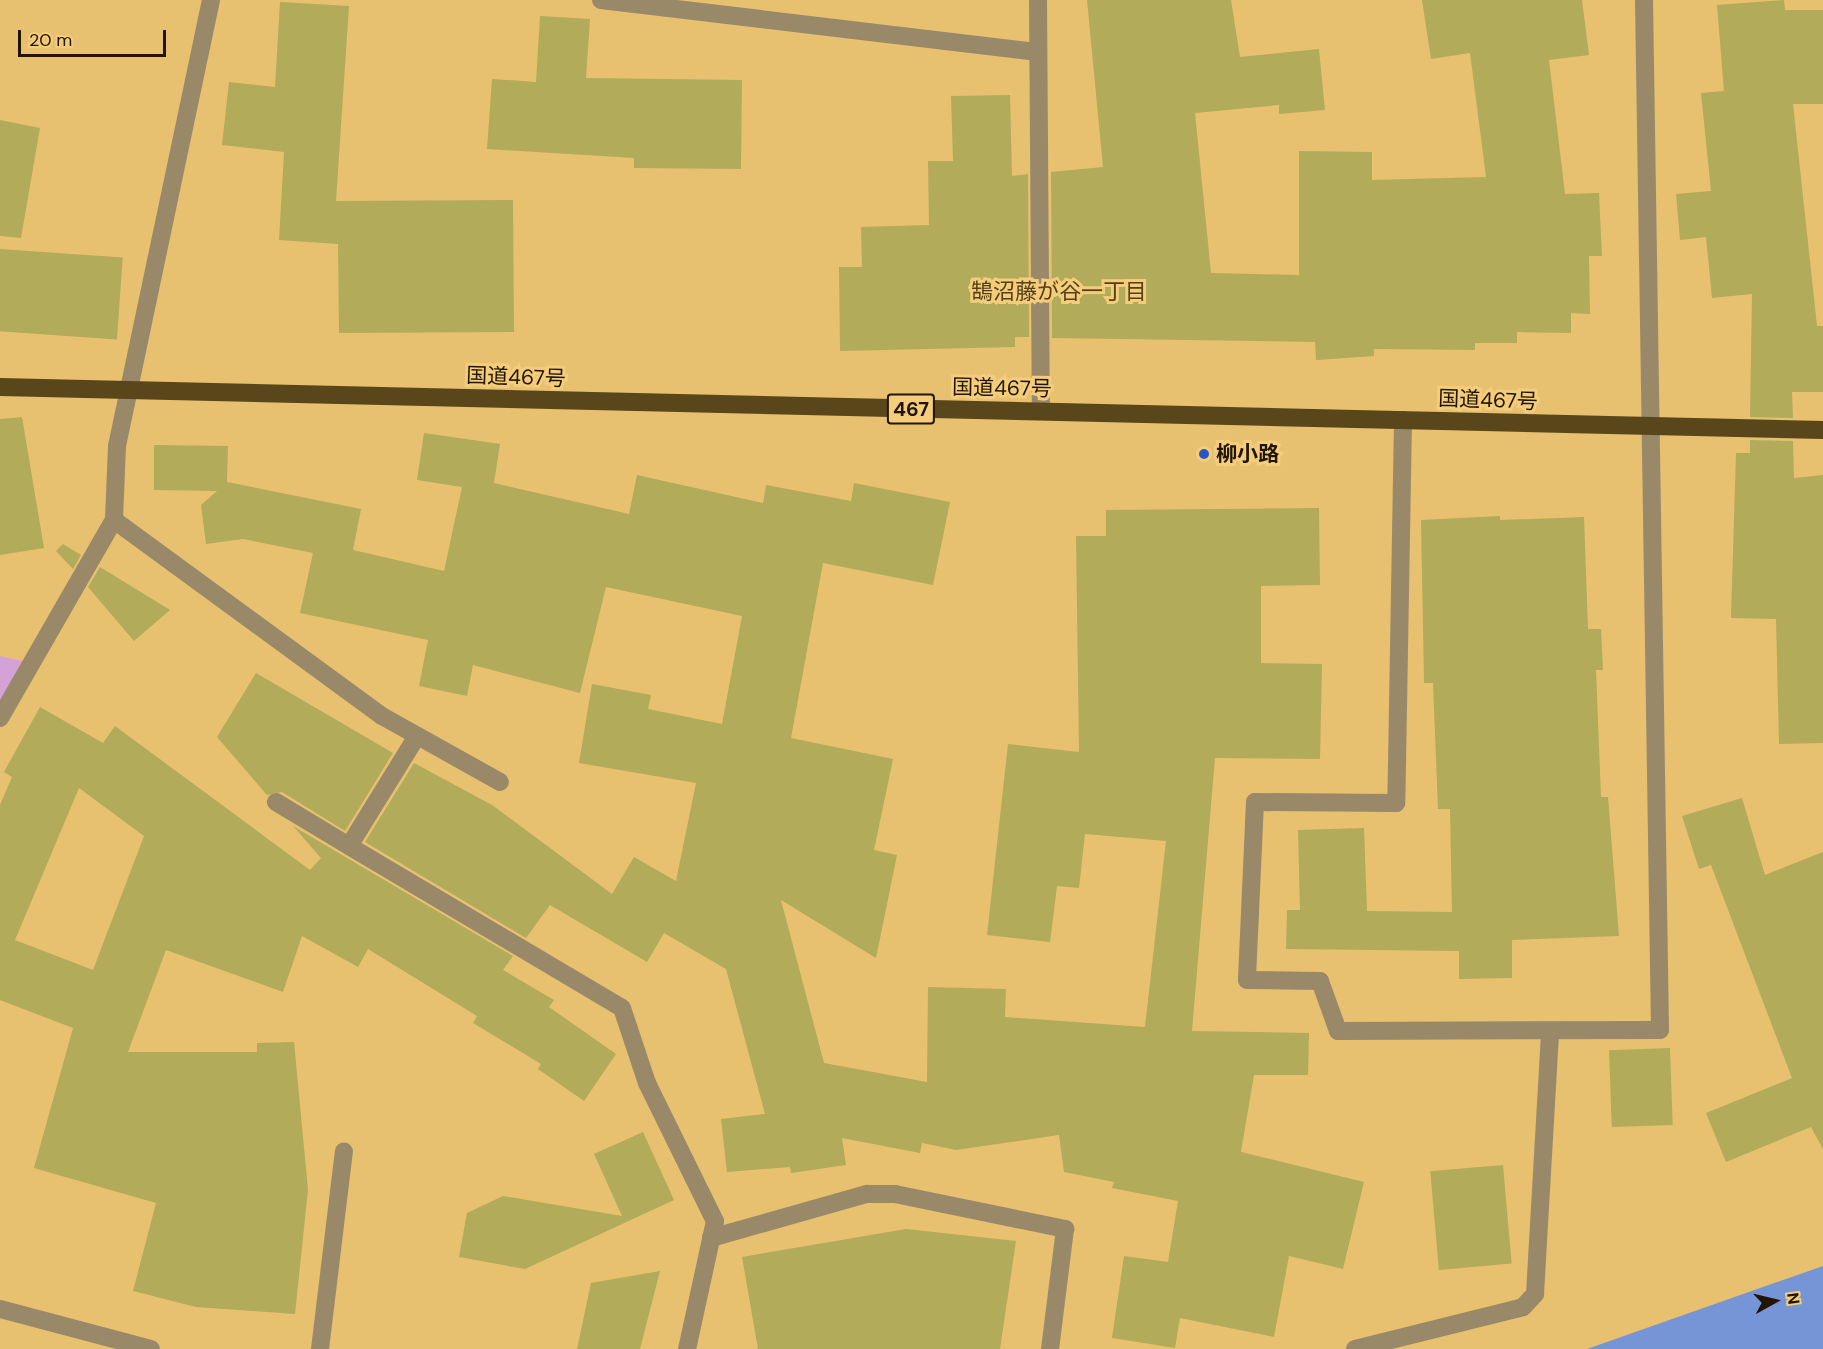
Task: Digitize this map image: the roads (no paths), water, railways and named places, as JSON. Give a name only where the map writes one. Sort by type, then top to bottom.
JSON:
[{"type":"highway","name":"国道467号","points":[[0,387],[1823,430]]},
{"type":"street","points":[[0,718],[114,520],[117,446],[211,0]]},
{"type":"street","points":[[601,0],[1038,52]]},
{"type":"street","points":[[1038,0],[1041,410]]},
{"type":"street","points":[[1403,420],[1396,803],[1255,802],[1247,980],[1320,981],[1338,1031],[1660,1030],[1644,0]]},
{"type":"street","points":[[114,520],[382,716],[500,782]]},
{"type":"street","points":[[349,846],[417,736]]},
{"type":"street","points":[[276,802],[622,1008],[647,1083],[714,1221],[687,1349]]},
{"type":"street","points":[[1355,1349],[1523,1307],[1535,1294],[1550,1032]]},
{"type":"street","points":[[321,1349],[344,1150]]},
{"type":"street","points":[[711,1238],[867,1194],[895,1194],[1065,1229],[1050,1349]]},
{"type":"street","points":[[0,1309],[151,1349]]},
{"type":"water","points":[[1823,1266],[1823,1349],[1587,1349]]},
{"type":"place","name":"柳小路","points":[[1204,454]]},
{"type":"district","name":"鵠沼藤が谷一丁目","points":[[1059,292]]}]
